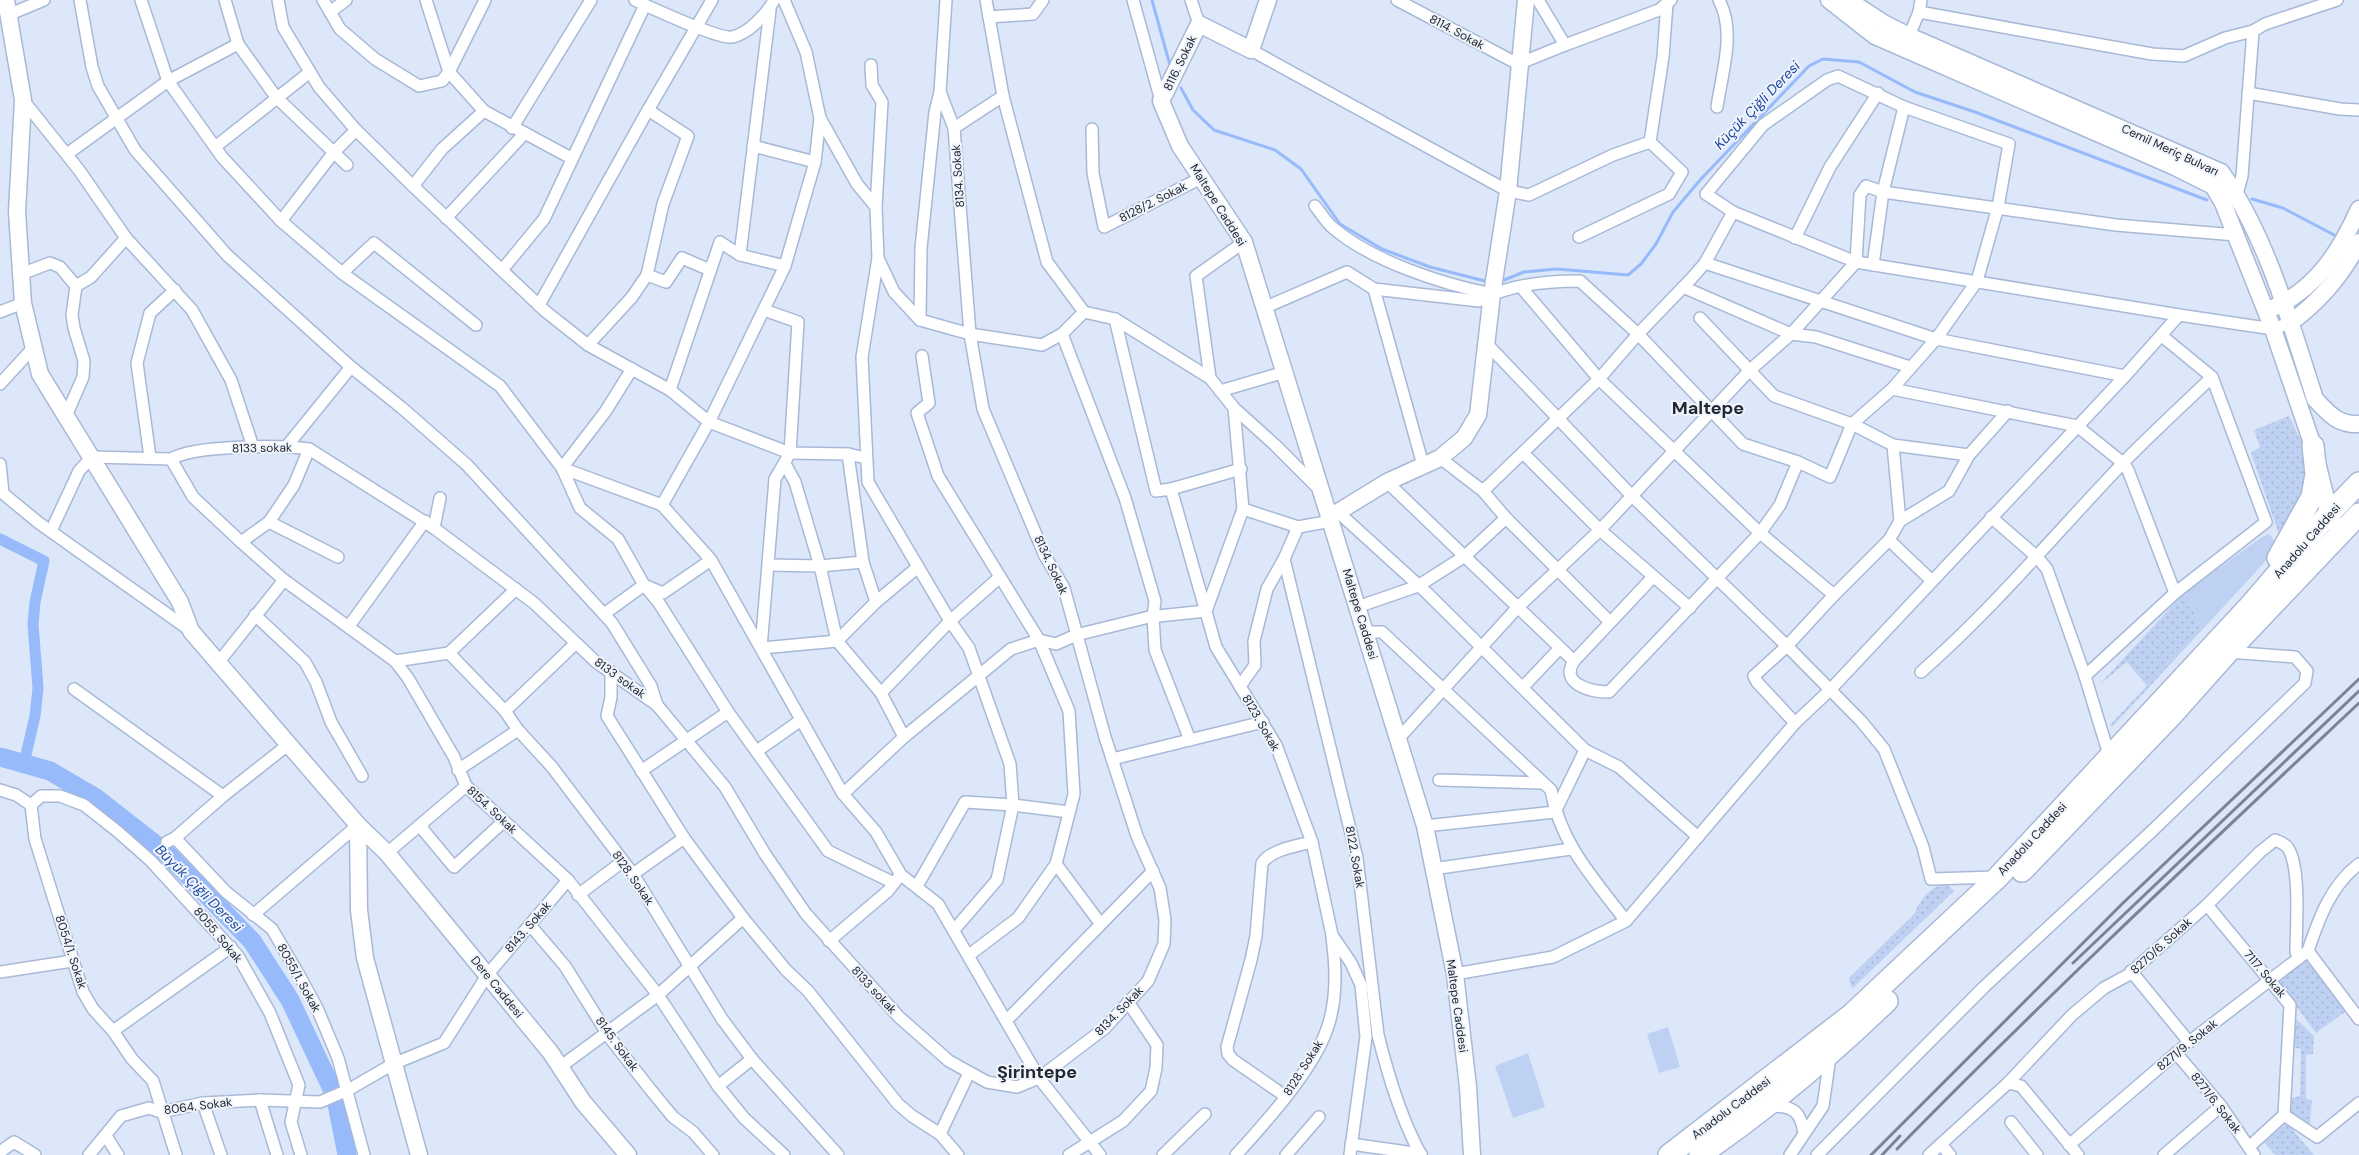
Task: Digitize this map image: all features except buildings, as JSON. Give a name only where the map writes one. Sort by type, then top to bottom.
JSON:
[{"type":"highway","points":[[2247,610],[2312,498],[2316,474],[2313,446]]},
{"type":"highway","name":"Anadolu Caddesi","points":[[1669,1155],[1851,1015],[1998,877],[2109,754],[2247,610],[2327,516],[2359,484]]},
{"type":"highway","name":"Anadolu Caddesi","points":[[1700,1155],[1769,1106],[1830,1055],[2010,884],[2172,715],[2228,652],[2350,529],[2359,514]]},
{"type":"street","points":[[44,0],[6,17],[23,100],[18,212],[23,303],[40,374],[180,602],[191,632]]},
{"type":"street","points":[[80,0],[98,86],[135,150],[227,255],[351,367],[402,408],[466,465],[612,623],[644,672],[657,705]]},
{"type":"street","points":[[141,0],[168,81],[215,147],[281,221],[342,273],[500,386],[562,468],[580,508],[618,539],[644,585],[659,603],[728,712],[828,852],[916,886],[938,904],[970,955],[1039,1078],[1100,1155]]},
{"type":"street","points":[[225,0],[238,44],[276,97],[347,165]]},
{"type":"street","points":[[278,0],[283,27],[319,87],[356,130],[539,305],[588,345],[670,390],[709,422],[790,453],[848,454],[866,458]]},
{"type":"street","points":[[323,0],[340,29],[375,59],[419,86],[442,81],[449,72],[485,0]]},
{"type":"street","points":[[330,12],[346,0]]},
{"type":"street","points":[[426,0],[449,72],[484,111],[512,128],[571,158]]},
{"type":"street","points":[[512,128],[591,0]]},
{"type":"street","points":[[539,305],[712,0]]},
{"type":"street","points":[[784,0],[806,52],[820,118],[857,184],[876,207]]},
{"type":"street","name":"8134. Sokak","points":[[946,0],[940,92],[954,128],[970,334],[983,409],[1045,556],[1064,588],[1112,759],[1137,836],[1160,888],[1165,920],[1164,944],[1148,981],[1105,1028],[1039,1078]]},
{"type":"street","points":[[986,0],[1004,96],[1047,262],[1084,312],[1114,320],[1210,378],[1234,408],[1275,445],[1322,493]]},
{"type":"street","points":[[989,17],[1033,14],[1043,0]]},
{"type":"street","points":[[1132,0],[1161,101]]},
{"type":"street","points":[[1191,0],[1199,24],[1251,50],[1508,191],[1529,195],[1613,155],[1650,142]]},
{"type":"street","points":[[1251,50],[1268,0]]},
{"type":"street","name":"8114. Sokak","points":[[1396,0],[1518,64]]},
{"type":"street","points":[[1244,509],[1298,527],[1335,516],[1387,482],[1440,458],[1464,438],[1478,415],[1492,294],[1508,191],[1518,64],[1526,0]]},
{"type":"street","points":[[1538,0],[1565,45]]},
{"type":"street","points":[[1717,106],[1728,29],[1724,10],[1719,0]]},
{"type":"street","name":"Cemil Meriç Bulvarı","points":[[1829,0],[1875,36],[2175,167],[2213,186],[2230,198],[2263,249],[2315,399],[2332,418],[2348,424],[2359,424]]},
{"type":"street","name":"Cemil Meriç Bulvarı","points":[[1848,0],[1885,24],[1909,36],[2221,172],[2230,198],[2236,235],[2273,329],[2313,446],[2327,503],[2327,516]]},
{"type":"street","points":[[1909,36],[1919,12],[1921,0]]},
{"type":"street","points":[[1919,12],[2152,54],[2184,56],[2226,38],[2253,31],[2265,24],[2337,0]]},
{"type":"street","points":[[1518,64],[1660,10],[1669,2]]},
{"type":"street","points":[[1650,142],[1669,2]]},
{"type":"street","points":[[502,270],[544,219],[640,3],[697,28],[731,38],[745,32],[772,5]]},
{"type":"street","points":[[740,255],[772,5]]},
{"type":"street","name":"8116. Sokak","points":[[1161,101],[1199,24]]},
{"type":"street","points":[[2230,198],[2242,176],[2253,31]]},
{"type":"street","points":[[66,154],[168,81],[238,44]]},
{"type":"street","points":[[870,65],[872,85],[882,102],[876,207],[878,258],[862,358],[868,482],[950,620],[969,648],[1010,764],[1013,805],[998,880],[954,930]]},
{"type":"street","points":[[215,147],[310,72]]},
{"type":"street","points":[[1266,307],[1348,272],[1374,289],[1479,301],[1492,294],[1551,281],[1580,282],[1638,334],[1712,410],[1742,444],[1798,462],[1830,477],[1852,424],[1892,389],[1936,339],[1977,281],[1998,207],[2009,144],[1904,107],[1838,76],[1827,80],[1764,125],[1706,194],[1734,212],[1856,262],[1977,281],[2273,329],[2290,323],[2329,289],[2342,258],[2351,226],[2359,209]]},
{"type":"street","points":[[920,320],[922,248],[935,112],[940,92]]},
{"type":"street","points":[[2248,93],[2340,109],[2359,110]]},
{"type":"street","points":[[1795,238],[1830,167],[1878,94]]},
{"type":"street","points":[[954,128],[1004,96]]},
{"type":"street","points":[[23,100],[66,154],[126,238],[192,310],[231,380],[253,447]]},
{"type":"street","name":"Maltepe Caddesi","points":[[1161,101],[1180,146],[1244,242],[1266,307],[1322,493],[1335,516],[1365,632],[1425,826],[1456,974],[1468,1087],[1472,1155]]},
{"type":"street","points":[[1873,265],[1883,192],[1904,107]]},
{"type":"street","points":[[588,345],[632,297],[647,275],[663,204],[688,136],[648,110]]},
{"type":"street","points":[[413,186],[442,149],[484,111]]},
{"type":"street","points":[[662,505],[709,422],[785,266],[815,162],[820,118]]},
{"type":"street","name":"8128/2. Sokak","points":[[1092,129],[1093,173],[1104,227],[1202,177]]},
{"type":"street","points":[[281,221],[334,152],[356,130]]},
{"type":"street","points":[[446,218],[524,134]]},
{"type":"street","points":[[1579,237],[1669,194],[1682,172],[1650,142]]},
{"type":"street","points":[[753,146],[815,162]]},
{"type":"street","points":[[1398,739],[1518,607],[1600,530],[1749,371],[1791,334],[1856,262],[1860,195],[1866,186],[1883,192],[2116,225],[2236,235]]},
{"type":"street","points":[[1315,206],[1331,227],[1385,260],[1456,287],[1492,294]]},
{"type":"street","points":[[1483,491],[1524,454],[1599,379],[1638,334],[1705,263],[1734,212]]},
{"type":"street","points":[[76,286],[91,277],[126,238]]},
{"type":"street","points":[[670,390],[720,242],[740,255],[785,266]]},
{"type":"street","points":[[1210,378],[1196,276],[1244,242]]},
{"type":"street","points":[[2266,311],[2283,304],[2310,286],[2359,242]]},
{"type":"street","points":[[342,273],[374,244],[476,325]]},
{"type":"street","points":[[647,275],[666,282],[682,258],[710,270]]},
{"type":"street","points":[[878,258],[894,292],[920,320],[970,334],[1042,345],[1062,334],[1084,312]]},
{"type":"street","points":[[21,274],[50,263],[60,267],[76,286],[72,315],[84,360],[83,377],[66,416]]},
{"type":"street","points":[[1705,263],[1936,339],[2124,376]]},
{"type":"street","points":[[1521,287],[1599,379],[1672,451],[1760,533],[1834,595]]},
{"type":"street","points":[[1683,287],[1791,334],[1816,337],[1910,367]]},
{"type":"street","points":[[1374,289],[1423,465]]},
{"type":"street","points":[[150,457],[138,363],[150,313],[175,290]]},
{"type":"street","points":[[0,312],[23,303]]},
{"type":"street","points":[[761,648],[775,479],[790,453],[798,322],[764,310]]},
{"type":"street","points":[[1456,974],[1553,957],[1626,921],[1795,723],[1830,690],[2162,336],[2179,314]]},
{"type":"street","points":[[1700,318],[1774,396],[1852,424],[1893,444],[1969,456]]},
{"type":"street","points":[[1114,320],[1156,491],[1171,490],[1241,469]]},
{"type":"street","points":[[1062,334],[1125,498],[1155,601],[1153,616],[1155,650],[1190,740]]},
{"type":"street","points":[[2085,676],[2175,593],[2266,522],[2212,377],[2162,336]]},
{"type":"street","points":[[1486,343],[1632,496],[1787,646],[1861,721],[1884,749],[1923,847],[1931,879],[1998,877]]},
{"type":"street","points":[[0,384],[34,346]]},
{"type":"street","points":[[922,356],[929,403],[917,413],[938,476],[1039,640],[1069,712],[1074,794],[1056,864],[1018,918],[970,955]]},
{"type":"street","points":[[287,446],[351,367]]},
{"type":"street","points":[[562,468],[605,412],[632,369]]},
{"type":"street","points":[[1220,391],[1285,372]]},
{"type":"street","points":[[1921,672],[1954,642],[2037,557],[2123,463],[2212,377]]},
{"type":"street","points":[[1892,389],[2077,426],[2123,463],[2128,470],[2175,593]]},
{"type":"street","points":[[843,794],[904,736],[1011,649],[1039,640],[1056,644],[1076,634],[1153,616],[1206,611],[1244,509],[1234,408]]},
{"type":"street","points":[[1795,723],[1757,682],[1754,676],[1787,646],[1889,540],[1900,521],[1949,491],[1969,456],[2008,411]]},
{"type":"street","points":[[1483,491],[1559,420]]},
{"type":"street","points":[[1893,444],[1900,521]]},
{"type":"street","name":"8133 sokak","points":[[92,458],[150,457],[171,459],[182,452],[253,447],[287,446],[309,449],[429,525],[534,603],[576,644],[657,705],[725,787],[806,914],[899,1017],[949,1061],[987,1082],[1017,1087],[1039,1078]]},
{"type":"street","points":[[241,542],[269,522],[294,485],[309,449]]},
{"type":"street","points":[[848,454],[863,562],[876,602]]},
{"type":"street","points":[[1524,454],[1600,530],[1690,608]]},
{"type":"street","points":[[50,531],[79,472],[92,458]]},
{"type":"street","points":[[1440,458],[1483,491],[1506,518],[1610,622]]},
{"type":"street","name":"8154. Sokak","points":[[171,459],[193,497],[241,542],[284,580],[396,661],[454,757],[466,786],[568,880],[658,995],[718,1086],[744,1118],[784,1155]]},
{"type":"street","points":[[1652,577],[1574,661],[1569,668],[1568,675],[1573,681],[1596,692],[1609,692],[1760,533],[1780,505],[1798,462]]},
{"type":"street","points":[[0,464],[2,492],[50,531],[191,632]]},
{"type":"street","points":[[785,464],[795,482],[820,566],[837,641],[881,693],[904,736]]},
{"type":"street","points":[[562,468],[662,505],[711,560],[843,794],[876,832],[897,879]]},
{"type":"street","points":[[1387,482],[1574,661]]},
{"type":"street","name":"8123. Sokak","points":[[1171,490],[1216,647],[1276,744],[1312,842],[1332,935],[1351,963],[1361,985],[1366,1037],[1351,1149]]},
{"type":"street","points":[[349,626],[429,525],[440,498]]},
{"type":"street","points":[[1335,516],[1418,586],[1586,750],[1619,767],[1698,838]]},
{"type":"street","points":[[2327,516],[2350,529]]},
{"type":"street","points":[[1991,517],[2037,557],[2047,569],[2085,676],[2109,754]]},
{"type":"street","points":[[1366,604],[1418,586],[1465,556],[1506,518]]},
{"type":"street","points":[[269,522],[338,557]]},
{"type":"street","points":[[1240,686],[1255,665],[1254,641],[1267,589],[1284,559],[1298,527]]},
{"type":"street","points":[[1889,540],[1932,581]]},
{"type":"street","name":"8122. Sokak","points":[[1284,559],[1357,858],[1378,1035],[1415,1154]]},
{"type":"street","points":[[644,585],[663,592],[711,560]]},
{"type":"street","points":[[769,565],[820,566],[863,562]]},
{"type":"street","points":[[761,648],[837,641],[876,602],[918,567]]},
{"type":"street","points":[[881,693],[950,620],[1000,577]]},
{"type":"street","points":[[218,662],[284,580]]},
{"type":"street","points":[[604,614],[644,585]]},
{"type":"street","points":[[396,661],[449,652],[516,589]]},
{"type":"street","points":[[255,615],[305,662],[316,682],[331,722],[362,776]]},
{"type":"street","name":"Dere Caddesi","points":[[191,632],[358,825],[387,853],[488,974],[560,1067],[583,1102],[628,1155]]},
{"type":"street","points":[[1365,632],[1382,632],[1551,790],[1554,812],[1571,849],[1626,921]]},
{"type":"street","points":[[504,711],[576,644]]},
{"type":"street","points":[[1523,687],[1559,648]]},
{"type":"street","name":"8128. Sokak","points":[[449,652],[504,711],[518,730],[552,767],[622,862],[633,874],[722,1019],[752,1059],[838,1155]]},
{"type":"street","points":[[1817,1155],[1985,986],[2152,832],[2305,683],[2307,671],[2295,657],[2228,652]]},
{"type":"street","points":[[611,672],[611,698],[607,716],[684,838],[743,918],[786,970],[808,992],[898,1104],[912,1116],[940,1134],[958,1155]]},
{"type":"street","points":[[74,689],[223,796],[288,744]]},
{"type":"street","points":[[641,771],[728,712]]},
{"type":"street","points":[[757,752],[801,720]]},
{"type":"street","points":[[1112,759],[1262,722]]},
{"type":"street","points":[[458,770],[518,730]]},
{"type":"street","points":[[1554,812],[1586,750]]},
{"type":"street","points":[[1439,780],[1543,783]]},
{"type":"street","points":[[387,853],[466,786]]},
{"type":"street","points":[[0,790],[16,795],[32,805]]},
{"type":"street","name":"8055. Sokak","points":[[32,805],[41,796],[60,796],[84,805],[118,831],[151,861],[238,956],[270,1013],[299,1085],[291,1122],[301,1155]]},
{"type":"street","name":"8055/1. Sokak","points":[[223,796],[171,840],[226,892],[272,930],[304,983],[338,1058],[364,1155]]},
{"type":"street","points":[[916,886],[965,802],[1013,805],[1069,812]]},
{"type":"street","name":"8054/1. Sokak","points":[[32,805],[35,839],[83,992],[93,1010],[113,1031],[132,1059],[153,1081],[161,1112],[176,1155]]},
{"type":"street","points":[[1425,826],[1554,812]]},
{"type":"street","points":[[421,824],[424,831],[454,867],[503,822]]},
{"type":"street","points":[[254,915],[358,825]]},
{"type":"street","points":[[358,825],[359,910],[364,958],[419,1155]]},
{"type":"street","points":[[633,874],[684,838]]},
{"type":"street","name":"8270/6. Sokak","points":[[1929,1155],[2008,1083],[2072,1015],[2104,988],[2131,971],[2206,905],[2274,840],[2288,848],[2296,874],[2296,952],[2304,954]]},
{"type":"street","points":[[1285,1096],[1233,1060],[1228,1054],[1227,1047],[1256,936],[1262,863],[1267,857],[1289,848],[1312,842]]},
{"type":"street","points":[[1433,869],[1571,849]]},
{"type":"street","points":[[578,895],[622,862]]},
{"type":"street","points":[[1056,864],[1100,923]]},
{"type":"street","points":[[2359,864],[2339,882],[2319,918],[2304,954],[2359,1019]]},
{"type":"street","points":[[1006,1021],[1153,871]]},
{"type":"street","points":[[829,940],[888,891],[897,879]]},
{"type":"street","name":"8143. Sokak","points":[[393,1064],[444,1043],[488,974],[568,880]]},
{"type":"street","name":"7117. Sokak","points":[[2206,905],[2290,1005],[2284,1115]]},
{"type":"street","points":[[560,1067],[658,995],[743,918]]},
{"type":"street","name":"8145. Sokak","points":[[530,925],[565,966],[606,1032],[673,1117],[693,1132],[713,1155]]},
{"type":"street","name":"8128. Sokak","points":[[1236,1155],[1274,1113],[1313,1056],[1327,1028],[1334,997],[1335,957],[1332,935]]},
{"type":"street","points":[[113,1031],[231,948]]},
{"type":"street","name":"8271/9. Sokak","points":[[2069,1145],[2189,1042],[2304,954]]},
{"type":"street","points":[[0,972],[72,960]]},
{"type":"street","points":[[2131,971],[2189,1042]]},
{"type":"street","points":[[1069,1155],[1091,1143],[1123,1120],[1151,1091],[1156,1068],[1157,1045],[1128,1002]]},
{"type":"street","points":[[1366,1037],[1383,1056]]},
{"type":"street","name":"8271/6. Sokak","points":[[2176,1053],[2221,1106],[2252,1151]]},
{"type":"street","points":[[1790,1155],[1823,1106],[1830,1055]]},
{"type":"street","points":[[718,1086],[752,1059]]},
{"type":"street","name":"8064. Sokak","points":[[89,1155],[121,1116],[149,1108],[161,1112],[203,1103],[260,1100],[320,1102],[346,1091],[393,1064]]},
{"type":"street","points":[[940,1134],[970,1073]]},
{"type":"street","points":[[2008,1083],[2021,1086],[2078,1155]]},
{"type":"street","points":[[260,1100],[277,1155]]},
{"type":"street","points":[[203,1103],[221,1155]]},
{"type":"street","points":[[2252,1151],[2284,1115],[2317,1137],[2359,1103]]},
{"type":"street","points":[[1769,1106],[1784,1106],[1798,1114],[1802,1120],[1804,1134]]},
{"type":"street","points":[[2164,1155],[2221,1106]]},
{"type":"street","points":[[1163,1155],[1206,1114]]},
{"type":"street","points":[[1286,1155],[1319,1117]]},
{"type":"street","points":[[2011,1122],[2037,1155]]},
{"type":"street","points":[[106,1136],[118,1155]]},
{"type":"street","points":[[0,1152],[14,1142]]},
{"type":"street","points":[[12,1155],[14,1142]]},
{"type":"street","points":[[14,1142],[36,1155]]},
{"type":"street","points":[[1941,1144],[1950,1155]]},
{"type":"street","points":[[1345,1155],[1351,1149],[1415,1154]]},
{"type":"shaded area","points":[[2289,416],[2305,449],[2306,488],[2280,537],[2251,453],[2260,447],[2254,430]]},
{"type":"shaded area","points":[[2269,534],[2277,544],[2263,564],[2202,630],[2185,592],[2262,537]]},
{"type":"shaded area","points":[[2185,592],[2202,630],[2112,727],[2110,725],[2147,686],[2127,662],[2100,684]]},
{"type":"shaded area","points":[[1947,884],[1954,891],[1852,989],[1849,978],[1915,913],[1920,902],[1931,890]]},
{"type":"shaded area","points":[[2307,958],[2346,1011],[2316,1033],[2277,980]]},
{"type":"shaded area","points":[[2295,1018],[2314,1036],[2313,1054],[2306,1055],[2306,1099],[2312,1100],[2310,1124],[2305,1126],[2291,1112],[2292,1098],[2300,1096],[2301,1049],[2293,1047]]},
{"type":"shaded area","points":[[1668,1027],[1680,1067],[1659,1073],[1647,1034]]},
{"type":"shaded area","points":[[1528,1053],[1545,1107],[1513,1118],[1495,1066]]},
{"type":"shaded area","points":[[2287,1123],[2314,1155],[2275,1155],[2263,1141]]},
{"type":"waterway","name":"Küçük Çiğli Deresi","points":[[1152,0],[1171,69]]},
{"type":"waterway","name":"Küçük Çiğli Deresi","points":[[1504,280],[1524,272],[1557,269],[1628,275],[1641,264],[1656,244],[1673,212],[1701,179],[1809,66],[1823,59],[1859,62],[1915,92],[1975,112],[2207,200]]},
{"type":"waterway","name":"Küçük Çiğli Deresi","points":[[1181,88],[1193,110],[1214,130],[1275,150],[1301,169],[1340,224],[1382,249],[1430,267],[1485,281]]},
{"type":"waterway","name":"Küçük Çiğli Deresi","points":[[2252,199],[2283,208],[2338,237]]},
{"type":"waterway","points":[[0,539],[44,561],[35,602],[33,624],[38,688],[35,716],[24,763]]},
{"type":"waterway","name":"Büyük Çiğli Deresi","points":[[0,757],[50,771],[96,798],[165,852],[252,941],[290,1000],[332,1089]]},
{"type":"waterway","name":"Büyük Çiğli Deresi","points":[[336,1099],[347,1155]]},
{"type":"railway","points":[[1871,1155],[2123,903],[2359,679]]},
{"type":"railway","points":[[2073,963],[2359,691]]},
{"type":"railway","points":[[1897,1149],[2068,979],[2359,703]]},
{"type":"railway","points":[[1882,1155],[1900,1136]]},
{"type":"district","name":"Maltepe","points":[[1708,408]]},
{"type":"district","name":"Şirintepe","points":[[1037,1072]]}]
